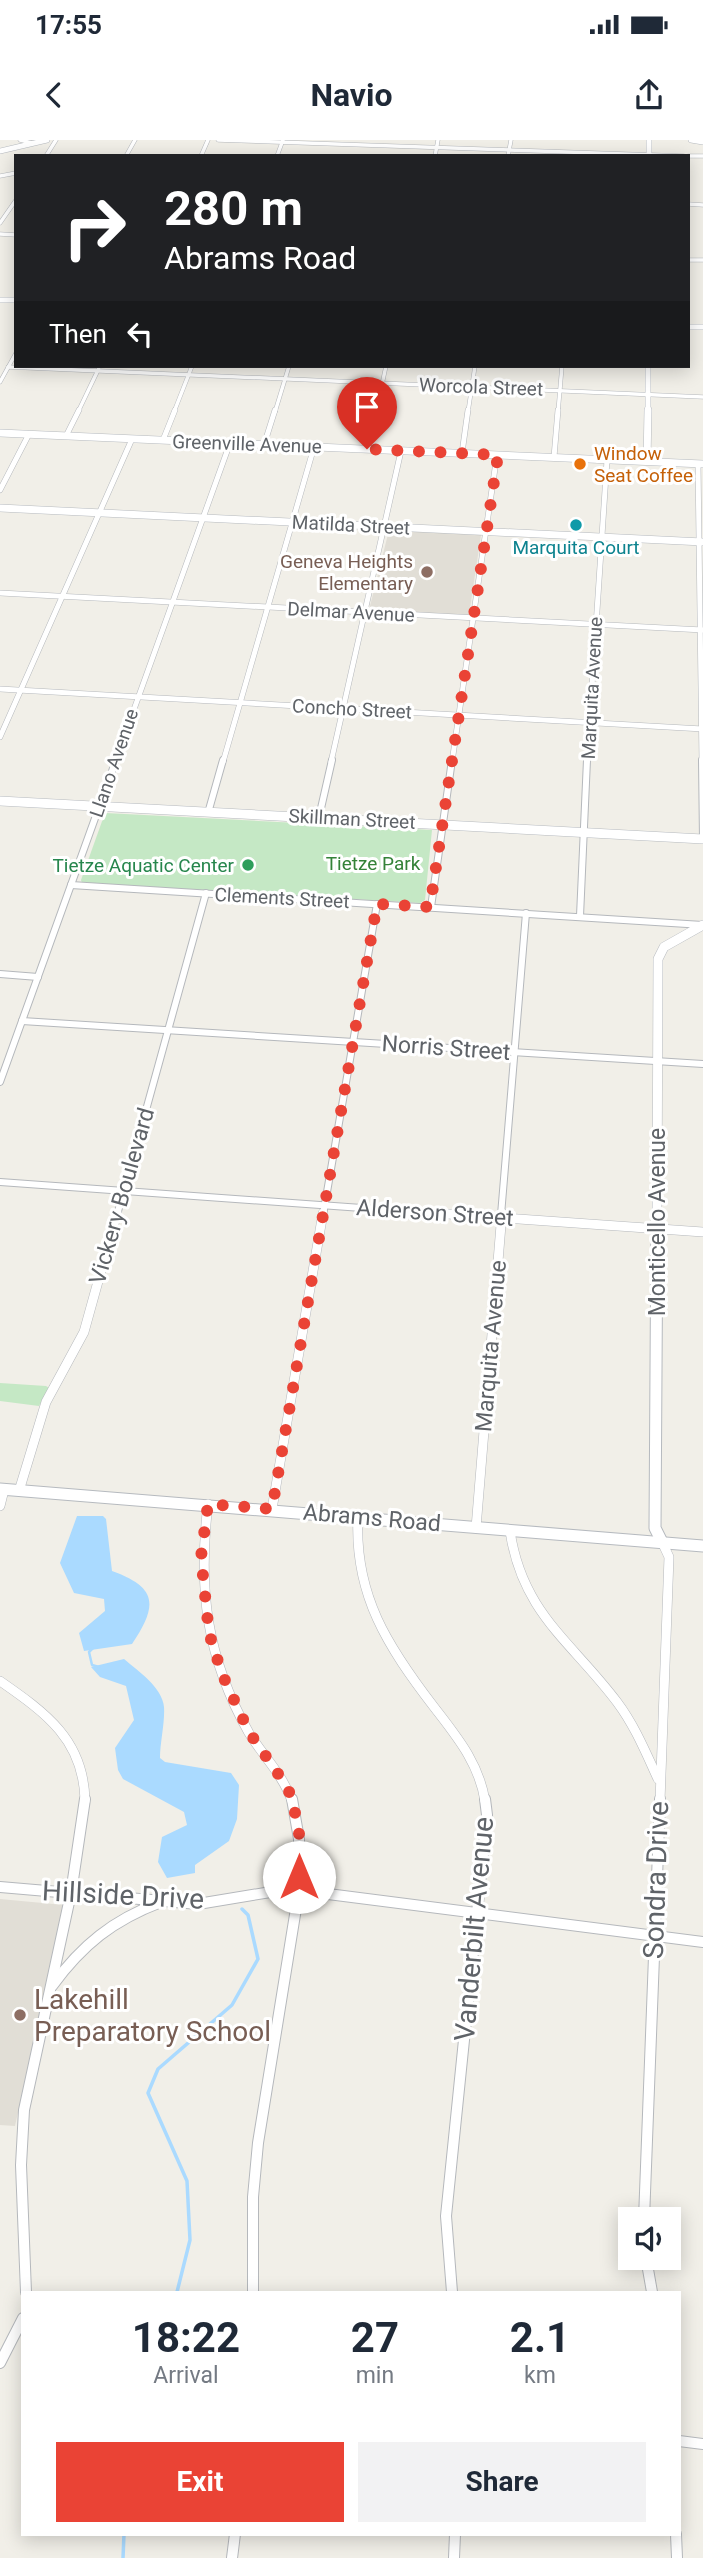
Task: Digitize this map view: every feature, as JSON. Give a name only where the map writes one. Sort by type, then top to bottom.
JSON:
[{"type":"street","points":[[20,140],[33,143]]},
{"type":"street","points":[[0,151],[47,140]]},
{"type":"street","points":[[218,140],[359,142],[614,154]]},
{"type":"street","points":[[435,154],[438,140]]},
{"type":"street","points":[[508,154],[511,140]]},
{"type":"street","points":[[691,140],[703,142]]},
{"type":"street","points":[[0,223],[14,203]]},
{"type":"street","points":[[0,212],[6,213]]},
{"type":"street","points":[[0,242],[2,234]]},
{"type":"street","points":[[0,382],[14,356]]},
{"type":"street","name":"Worcola Street","points":[[8,367],[14,367]]},
{"type":"street","points":[[66,436],[99,368]]},
{"type":"street","name":"Worcola Street","points":[[99,368],[189,375],[703,397]]},
{"type":"street","points":[[163,440],[191,368]]},
{"type":"street","points":[[264,445],[288,368]]},
{"type":"street","points":[[367,449],[386,368]]},
{"type":"street","points":[[462,453],[475,368]]},
{"type":"street","points":[[554,457],[562,368]]},
{"type":"street","points":[[647,461],[648,368]]},
{"type":"street","name":"Greenville Avenue","points":[[0,433],[700,464]]},
{"type":"street","points":[[0,490],[29,434]]},
{"type":"street","points":[[0,737],[132,439]]},
{"type":"street","name":"Llano Avenue","points":[[0,1082],[230,443]]},
{"type":"street","points":[[208,813],[314,447]]},
{"type":"street","points":[[319,817],[401,451]]},
{"type":"street","points":[[430,907],[498,455]]},
{"type":"street","name":"Marquita Avenue","points":[[580,916],[589,722],[607,460]]},
{"type":"street","points":[[700,464],[703,849]]},
{"type":"street","name":"Matilda Street","points":[[0,508],[701,542]]},
{"type":"street","name":"Delmar Avenue","points":[[0,593],[702,630]]},
{"type":"street","name":"Concho Street","points":[[0,689],[702,729]]},
{"type":"street","name":"Skillman Street","points":[[0,801],[703,839]]},
{"type":"street","name":"Clements Street","points":[[71,885],[703,925]]},
{"type":"street","name":"Vickery Boulevard","points":[[19,1491],[46,1402],[84,1332],[206,893]]},
{"type":"street","points":[[272,1509],[377,904]]},
{"type":"street","name":"Marquita Avenue","points":[[476,1528],[526,913]]},
{"type":"street","name":"Monticello Avenue","points":[[662,1542],[655,1528],[658,959],[664,947],[703,925]]},
{"type":"street","points":[[0,974],[38,976]]},
{"type":"street","name":"Norris Street","points":[[22,1021],[703,1065]]},
{"type":"street","name":"Alderson Street","points":[[0,1182],[703,1232]]},
{"type":"street","points":[[0,1506],[2,1489]]},
{"type":"street","name":"Abrams Road","points":[[2,1489],[703,1545]]},
{"type":"street","points":[[208,1504],[201,1557],[209,1633],[222,1674],[249,1732],[288,1788],[299,1827],[299,1890],[258,2143],[253,2197],[253,2291]]},
{"type":"street","name":"Vanderbilt Avenue","points":[[358,1517],[355,1548],[372,1614],[405,1670],[462,1743],[476,1767],[484,1790],[488,1815],[446,2216],[452,2291]]},
{"type":"street","points":[[510,1531],[514,1563],[524,1590],[628,1717],[660,1782]]},
{"type":"street","name":"Sondra Drive","points":[[644,2207],[668,1557],[662,1542]]},
{"type":"street","points":[[0,1681],[47,1714],[65,1734],[79,1761],[85,1807],[71,1893],[24,2110],[21,2165],[26,2291]]},
{"type":"street","name":"Hillside Drive","points":[[0,1887],[198,1903],[289,1889],[703,1942]]},
{"type":"street","points":[[48,1991],[88,1940],[105,1927],[137,1910],[164,1901]]},
{"type":"street","points":[[648,2270],[652,2291]]},
{"type":"street","points":[[0,2363],[21,2323]]},
{"type":"street","points":[[681,2441],[703,2444]]},
{"type":"street","points":[[232,2558],[235,2536]]},
{"type":"street","points":[[454,2558],[455,2536]]},
{"type":"street","points":[[676,2536],[677,2558]]},
{"type":"shaded area","name":"Geneva Heights Elementary","points":[[389,530],[481,535],[469,615],[369,610]]},
{"type":"shaded area","name":"Lakehill Preparatory School","points":[[0,1899],[64,1905],[15,2126],[0,2125]]},
{"type":"green space","name":"Tietze Park","points":[[105,813],[432,830],[425,900],[420,903],[82,883]]},
{"type":"green space","points":[[0,1383],[49,1388],[39,1406],[0,1401]]},
{"type":"water","points":[[77,1516],[103,1516],[106,1519],[112,1571],[127,1577],[146,1592],[149,1609],[132,1644],[84,1651],[79,1633],[105,1611],[104,1599],[74,1593],[60,1563]]},
{"type":"water","points":[[124,1659],[148,1680],[162,1700],[164,1713],[160,1758],[165,1762],[231,1773],[239,1785],[237,1819],[229,1841],[195,1865],[195,1873],[167,1878],[158,1862],[162,1837],[187,1825],[184,1812],[123,1779],[118,1770],[115,1748],[134,1720],[126,1686],[100,1677],[91,1667]]},
{"type":"waterway","points":[[93,1648],[89,1652],[92,1665],[99,1667]]},
{"type":"waterway","points":[[177,2291],[190,2240],[187,2181],[148,2093],[158,2069],[232,2005],[258,1959],[248,1915],[242,1909]]},
{"type":"waterway","points":[[123,2558],[124,2536]]},
{"type":"place","name":"Window Seat Coffee","points":[[580,464]]},
{"type":"place","name":"Marquita Court","points":[[576,525]]},
{"type":"place","name":"Geneva Heights Elementary","points":[[427,572]]},
{"type":"place","name":"Tietze Aquatic Center","points":[[248,865]]},
{"type":"place","name":"Lakehill Preparatory School","points":[[20,2015]]},
{"type":"route","points":[[299,1877],[299,1827],[288,1788],[249,1732],[222,1674],[209,1633],[201,1557],[208,1504],[272,1509],[377,904],[430,907],[498,455],[367,449]]}]
